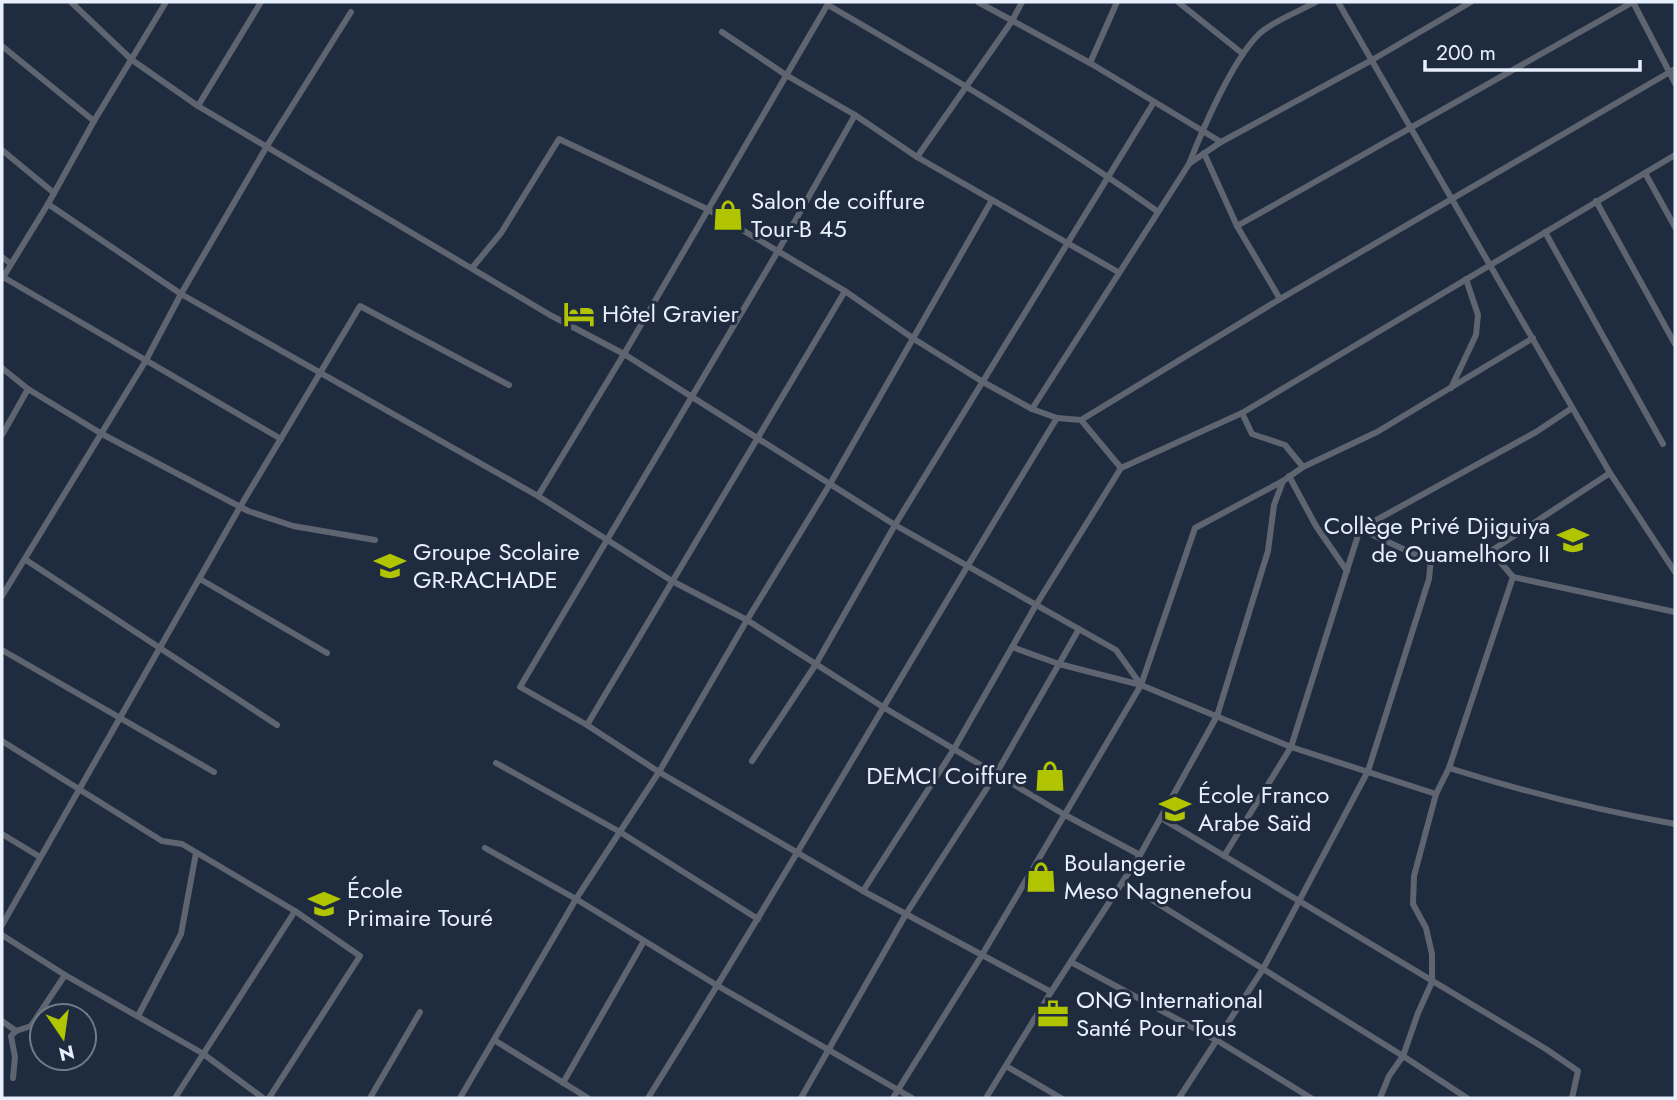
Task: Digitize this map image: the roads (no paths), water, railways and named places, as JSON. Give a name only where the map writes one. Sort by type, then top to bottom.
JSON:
[{"type":"street","points":[[71,2],[132,60],[198,106],[550,315],[624,354],[895,525],[1115,650],[1141,685]]},
{"type":"street","points":[[166,2],[2,278],[281,439]]},
{"type":"street","points":[[198,106],[261,2]]},
{"type":"street","points":[[978,2],[1090,63],[1221,142]]},
{"type":"street","points":[[917,157],[1012,21],[1022,2]]},
{"type":"street","points":[[1090,63],[1117,2]]},
{"type":"street","points":[[1178,2],[1243,54]]},
{"type":"street","points":[[1032,409],[1189,164],[1202,131],[1243,54],[1260,32],[1316,2]]},
{"type":"street","points":[[1338,2],[1610,473],[1675,572]]},
{"type":"street","points":[[1189,164],[1221,142],[1372,60],[1471,2]]},
{"type":"street","points":[[1237,226],[1633,2],[1672,71],[1675,83]]},
{"type":"street","points":[[538,496],[624,354],[828,3],[966,85],[1157,211]]},
{"type":"street","points":[[2,596],[145,362],[267,146],[351,12]]},
{"type":"street","points":[[722,32],[917,157],[1118,272]]},
{"type":"street","points":[[2,46],[94,121]]},
{"type":"street","points":[[472,268],[501,233],[559,139],[707,209],[845,291],[983,382],[1032,409],[1057,418],[1081,420],[1280,299],[1672,71]]},
{"type":"street","points":[[752,761],[816,664],[895,525],[1154,102]]},
{"type":"street","points":[[855,115],[778,251],[520,687],[796,853],[1051,992]]},
{"type":"street","points":[[2,150],[54,193]]},
{"type":"street","points":[[1204,153],[1237,226],[1280,299]]},
{"type":"street","points":[[863,891],[954,749],[1036,605],[1121,468],[1242,413],[1675,155]]},
{"type":"street","points":[[1645,173],[1675,227]]},
{"type":"street","points":[[460,1098],[576,899],[659,772],[830,484],[992,200]]},
{"type":"street","points":[[1596,201],[1675,344]]},
{"type":"street","points":[[48,204],[181,294],[538,496],[673,581],[747,621],[883,707],[1065,815],[1140,855]]},
{"type":"street","points":[[1545,232],[1663,444]]},
{"type":"street","points":[[2,257],[11,264]]},
{"type":"street","points":[[1451,389],[1476,335],[1478,315],[1466,279]]},
{"type":"street","points":[[587,725],[845,291]]},
{"type":"street","points":[[2,925],[240,507],[360,306],[509,385]]},
{"type":"street","points":[[893,1098],[982,955],[1141,685],[1195,528],[1303,467],[1377,432],[1533,338]]},
{"type":"street","points":[[2,368],[28,389],[102,435],[240,507],[293,526],[376,540]]},
{"type":"street","points":[[2,435],[28,389]]},
{"type":"street","points":[[1224,856],[1291,747],[1360,529],[1536,432],[1572,408]]},
{"type":"street","points":[[1242,413],[1252,434],[1286,445],[1303,467]]},
{"type":"street","points":[[648,1098],[718,986],[1057,418]]},
{"type":"street","points":[[1081,420],[1121,468]]},
{"type":"street","points":[[1360,529],[1414,554],[1431,558],[1491,551],[1610,473]]},
{"type":"street","points":[[1286,479],[1347,571]]},
{"type":"street","points":[[986,1098],[1140,855],[1217,716],[1268,551],[1274,505],[1286,479]]},
{"type":"street","points":[[1491,551],[1513,577],[1675,612]]},
{"type":"street","points":[[1179,1098],[1264,969],[1368,771],[1429,579],[1431,558]]},
{"type":"street","points":[[26,560],[277,725]]},
{"type":"street","points":[[1380,1098],[1389,1076],[1404,1056],[1418,1013],[1432,982],[1432,954],[1426,928],[1413,904],[1414,876],[1436,794],[1449,768],[1513,577]]},
{"type":"street","points":[[200,579],[327,653]]},
{"type":"street","points":[[801,1098],[906,914],[996,774],[1079,629]]},
{"type":"street","points":[[1012,647],[1059,664],[1141,685],[1291,747],[1436,794]]},
{"type":"street","points":[[2,650],[214,772]]},
{"type":"street","points":[[2,741],[162,841],[183,844],[295,911],[360,956],[269,1098]]},
{"type":"street","points":[[496,763],[620,832],[758,919]]},
{"type":"street","points":[[1449,768],[1526,793],[1675,824]]},
{"type":"street","points":[[1161,818],[1546,1049],[1578,1071],[1572,1098]]},
{"type":"street","points":[[2,834],[40,856]]},
{"type":"street","points":[[485,848],[912,1098]]},
{"type":"street","points":[[138,1016],[180,934],[196,853]]},
{"type":"street","points":[[1123,882],[1467,1098]]},
{"type":"street","points":[[175,1098],[295,911]]},
{"type":"street","points":[[2,935],[65,975],[202,1053],[263,1098]]},
{"type":"street","points":[[564,1083],[644,941]]},
{"type":"street","points":[[1071,962],[1218,1041],[1311,1098]]},
{"type":"street","points":[[13,1078],[15,1057],[11,1036],[16,1031],[31,1026],[65,975]]},
{"type":"street","points":[[370,1098],[420,1012]]},
{"type":"street","points":[[2,1021],[16,1031]]},
{"type":"street","points":[[494,1040],[588,1098]]},
{"type":"street","points":[[1006,1066],[1061,1098]]},
{"type":"place","name":"Salon de coiffure Tour-B 45","points":[[728,215]]},
{"type":"place","name":"Hôtel Gravier","points":[[579,314]]},
{"type":"place","name":"Collège Privé Djiguiya de Ouamelhoro II","points":[[1573,540]]},
{"type":"place","name":"Groupe Scolaire GR-RACHADE","points":[[390,566]]},
{"type":"place","name":"DEMCI Coiffure","points":[[1050,776]]},
{"type":"place","name":"École Franco Arabe Saïd","points":[[1175,809]]},
{"type":"place","name":"Boulangerie Meso Nagnenefou","points":[[1041,877]]},
{"type":"place","name":"École Primaire Touré","points":[[324,904]]},
{"type":"place","name":"ONG International Santé Pour Tous","points":[[1053,1014]]}]
